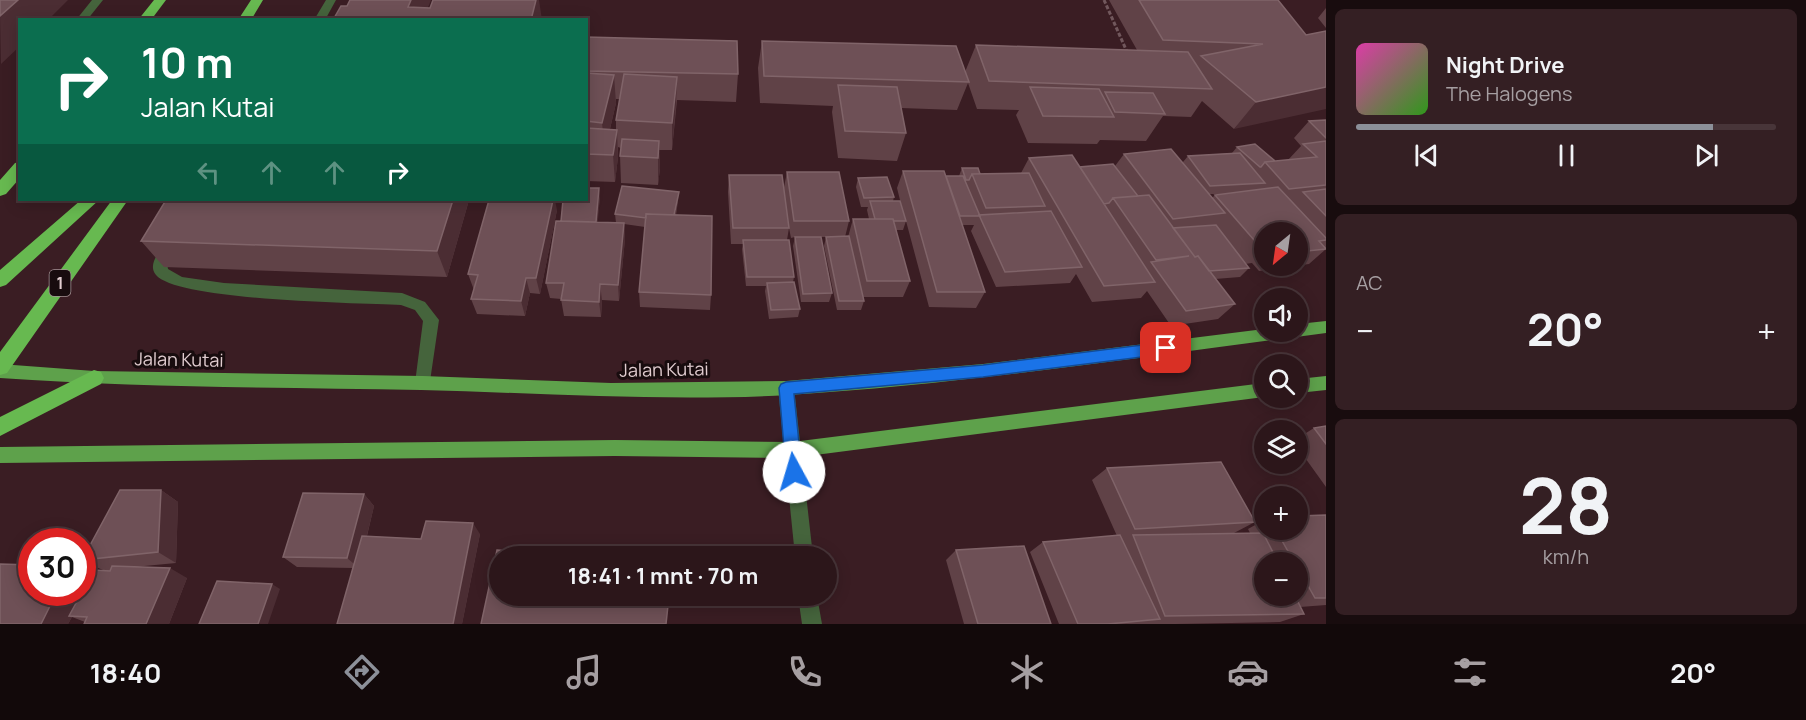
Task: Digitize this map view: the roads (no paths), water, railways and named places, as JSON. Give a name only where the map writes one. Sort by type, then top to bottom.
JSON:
[{"type":"highway","points":[[146,18],[160,0]]},
{"type":"highway","points":[[245,18],[257,0]]},
{"type":"highway","points":[[0,190],[18,169]]},
{"type":"highway","points":[[0,280],[90,201]]},
{"type":"highway","name":"1","points":[[0,369],[119,201]]},
{"type":"highway","points":[[0,427],[94,378]]},
{"type":"main road","name":"Jalan Kutai","points":[[0,369],[94,378],[423,383],[611,390],[786,388],[983,371],[1326,327]]},
{"type":"main road","points":[[1308,386],[1326,383]]},
{"type":"main road","points":[[0,455],[615,448],[792,450],[1254,391]]},
{"type":"street","points":[[83,18],[98,0]]},
{"type":"street","points":[[321,18],[331,0]]},
{"type":"street","points":[[176,236],[160,263],[161,272],[180,282],[224,289],[402,300],[420,306],[431,320],[423,383]]},
{"type":"street","points":[[786,388],[803,546]]},
{"type":"street","points":[[809,606],[812,624]]}]
